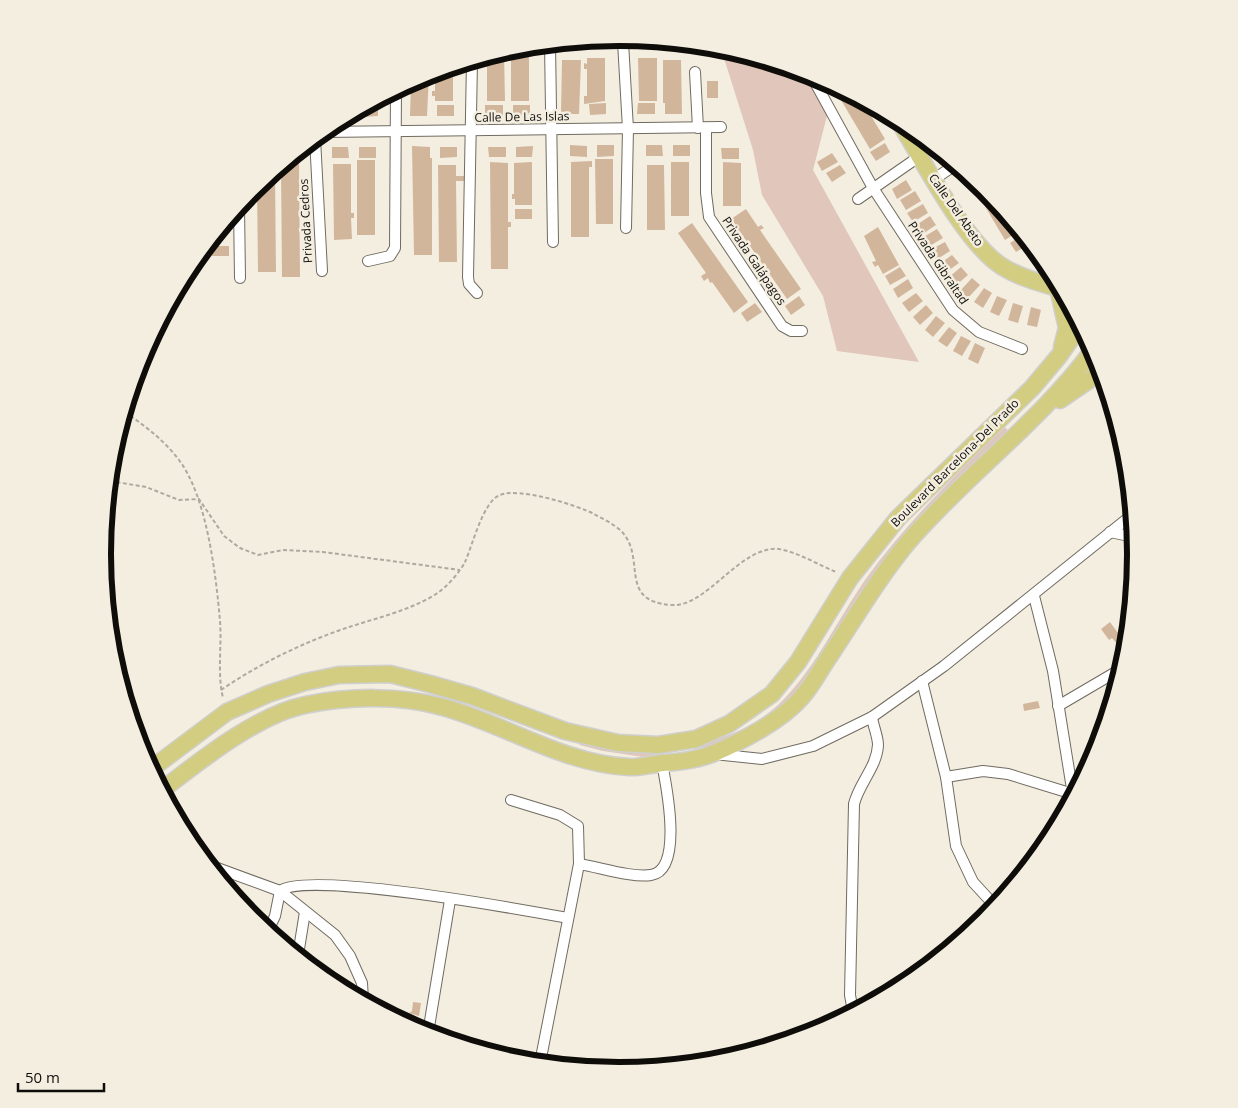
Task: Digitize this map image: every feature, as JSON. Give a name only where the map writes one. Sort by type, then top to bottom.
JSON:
[{"type":"main road","name":"Calle Del Abeto","points":[[909,138],[933,180],[979,246],[1002,267],[1050,285]]},
{"type":"main road","points":[[1058,356],[1066,339],[1067,328],[1063,307]]},
{"type":"main road","name":"Boulevard Barcelona-Del Prado","points":[[157,764],[227,712],[268,694],[305,682],[339,675],[390,674],[472,696],[566,731],[618,743],[658,745],[696,739],[729,724],[772,694],[798,662],[850,578],[898,518],[996,424],[1058,356],[1075,332]]},
{"type":"main road","name":"Boulevard Barcelona-Del Prado","points":[[168,786],[219,748],[268,720],[304,705],[347,700],[396,698],[442,707],[496,726],[553,750],[592,761],[630,767],[678,762],[712,754],[768,725],[800,699],[872,589],[909,542],[939,508],[1043,410],[1074,376],[1087,358]]},
{"type":"main road","points":[[1043,410],[1094,376]]},
{"type":"main road","points":[[553,750],[566,731]]},
{"type":"street","points":[[623,46],[628,128],[626,228]]},
{"type":"street","points":[[550,51],[553,242]]},
{"type":"street","points":[[472,69],[468,277],[469,284],[477,293]]},
{"type":"street","name":"Privada Galápagos","points":[[695,72],[702,128],[709,217],[782,326],[791,331],[802,331]]},
{"type":"street","name":"Privada Gibraltad","points":[[818,87],[873,188],[953,310],[979,332],[1022,349]]},
{"type":"street","points":[[368,261],[390,256],[395,248],[396,98]]},
{"type":"street","name":"Calle De Las Islas","points":[[337,132],[722,127]]},
{"type":"street","name":"Privada Cedros","points":[[315,147],[322,271]]},
{"type":"street","points":[[858,199],[920,156]]},
{"type":"street","points":[[933,180],[950,169]]},
{"type":"street","points":[[239,217],[240,278]]},
{"type":"street","points":[[712,754],[762,759],[813,746],[872,717],[1034,596],[1126,520]]},
{"type":"street","points":[[1110,532],[1126,535]]},
{"type":"street","points":[[1034,596],[1052,671],[1071,784]]},
{"type":"street","points":[[1058,706],[1112,675]]},
{"type":"street","points":[[922,681],[946,777],[956,846],[973,882],[990,901]]},
{"type":"street","points":[[851,1005],[854,804],[860,786],[874,763],[878,743],[872,717]]},
{"type":"street","points":[[579,864],[641,876],[653,875],[659,871],[668,856],[672,827],[662,763]]},
{"type":"street","points":[[946,777],[982,771],[991,772],[1024,779],[1067,793]]},
{"type":"street","points":[[511,800],[560,815],[578,826],[579,864],[541,1055]]},
{"type":"street","points":[[221,869],[280,891],[335,935],[350,956],[362,983],[363,992]]},
{"type":"street","points":[[271,924],[275,916],[280,891],[285,887],[322,884],[450,900],[568,918]]},
{"type":"street","points":[[429,1025],[450,900]]},
{"type":"street","points":[[299,948],[305,912]]},
{"type":"path","points":[[131,416],[155,433],[180,461],[199,499],[224,536],[240,548],[258,555],[283,550],[323,552],[386,562],[460,570]]},
{"type":"path","points":[[117,482],[146,487],[178,500],[199,499]]},
{"type":"path","points":[[221,690],[255,667],[345,628],[377,620],[437,594],[460,570],[494,499],[501,494],[520,494],[581,507],[608,522],[623,533],[629,545],[636,586],[641,594],[658,602],[672,605],[689,600],[704,592],[753,555],[765,550],[780,549],[850,578]]},
{"type":"path","points":[[199,499],[207,531],[220,622],[221,690],[227,712]]},
{"type":"shaded area","points":[[724,57],[782,73],[813,85],[828,112],[813,170],[919,362],[837,351],[823,296],[762,195],[753,150]]},
{"type":"shaded area","points":[[1005,427],[1011,434],[922,519],[806,682],[768,720],[721,744],[643,757],[603,751],[580,745],[576,741],[635,751],[662,750],[719,739],[754,723],[770,712],[807,672],[880,559],[949,482]]},
{"type":"building","points":[[529,55],[529,101],[511,101],[511,58]]},
{"type":"building","points":[[587,58],[605,58],[605,101],[584,104],[584,96],[587,96],[587,69],[584,69],[584,63],[587,64]]},
{"type":"building","points":[[638,58],[657,58],[657,101],[639,101]]},
{"type":"building","points":[[504,60],[505,101],[487,101],[487,64]]},
{"type":"building","points":[[562,60],[581,60],[579,114],[562,114],[561,112]]},
{"type":"building","points":[[663,60],[681,60],[682,114],[665,114],[665,103],[663,103]]},
{"type":"building","points":[[453,74],[453,101],[435,101],[432,91],[435,91],[435,81]]},
{"type":"building","points":[[707,81],[718,81],[718,98],[707,98]]},
{"type":"building","points":[[429,84],[427,116],[410,116],[411,91]]},
{"type":"building","points":[[839,97],[868,112],[885,139],[870,149]]},
{"type":"building","points":[[606,103],[606,114],[590,115],[589,104]]},
{"type":"building","points":[[638,103],[655,103],[655,114],[637,114]]},
{"type":"building","points":[[437,105],[454,105],[454,116],[437,116]]},
{"type":"building","points":[[485,105],[503,105],[503,116],[485,116]]},
{"type":"building","points":[[513,105],[530,105],[530,115],[513,116]]},
{"type":"building","points":[[378,107],[378,116],[362,117],[365,114]]},
{"type":"building","points":[[885,143],[890,152],[876,161],[870,152]]},
{"type":"building","points":[[570,145],[587,146],[587,157],[570,156]]},
{"type":"building","points":[[597,145],[614,145],[614,156],[597,157]]},
{"type":"building","points":[[646,145],[662,145],[663,156],[646,156]]},
{"type":"building","points":[[673,145],[690,145],[690,156],[673,156]]},
{"type":"building","points":[[412,146],[430,147],[430,158],[432,158],[432,255],[414,255]]},
{"type":"building","points":[[533,146],[532,157],[516,157],[516,147]]},
{"type":"building","points":[[332,147],[348,147],[349,158],[332,158]]},
{"type":"building","points":[[359,147],[376,147],[376,158],[359,158]]},
{"type":"building","points":[[440,147],[457,147],[457,157],[440,158]]},
{"type":"building","points":[[488,147],[506,147],[506,157],[489,157]]},
{"type":"building","points":[[721,148],[739,148],[739,159],[722,159]]},
{"type":"building","points":[[832,153],[838,162],[822,171],[817,162]]},
{"type":"building","points":[[595,159],[613,159],[613,224],[596,224]]},
{"type":"building","points":[[299,160],[300,277],[282,277],[281,175]]},
{"type":"building","points":[[357,160],[375,160],[375,235],[357,235]]},
{"type":"building","points":[[592,161],[592,167],[589,167],[589,237],[571,237],[571,162]]},
{"type":"building","points":[[490,162],[508,163],[508,222],[511,222],[511,227],[508,227],[508,269],[491,269]]},
{"type":"building","points":[[532,162],[532,205],[515,205],[515,199],[512,199],[512,194],[514,194],[514,163]]},
{"type":"building","points":[[671,162],[689,162],[689,216],[671,216]]},
{"type":"building","points":[[723,162],[741,163],[741,206],[723,206]]},
{"type":"building","points":[[333,164],[351,164],[351,213],[354,213],[354,218],[351,218],[352,239],[334,240]]},
{"type":"building","points":[[438,165],[456,165],[456,176],[465,176],[465,181],[456,181],[457,262],[439,262]]},
{"type":"building","points":[[647,165],[664,165],[665,230],[647,230]]},
{"type":"building","points":[[840,165],[846,173],[832,182],[826,173]]},
{"type":"building","points":[[906,180],[912,190],[897,199],[892,189]]},
{"type":"building","points":[[275,181],[276,272],[258,272],[257,198]]},
{"type":"building","points":[[915,191],[921,201],[906,210],[900,200]]},
{"type":"building","points":[[978,195],[1014,235],[1005,240]]},
{"type":"building","points":[[923,204],[928,213],[913,222],[907,213]]},
{"type":"building","points":[[515,209],[532,209],[532,219],[515,219]]},
{"type":"building","points":[[746,209],[758,227],[761,225],[764,228],[760,230],[801,289],[787,299],[731,219]]},
{"type":"building","points":[[930,216],[936,225],[921,235],[915,226]]},
{"type":"building","points":[[692,223],[748,302],[734,313],[712,282],[710,283],[708,278],[704,281],[701,276],[706,273],[678,233]]},
{"type":"building","points":[[878,227],[899,265],[883,274],[878,265],[875,267],[872,262],[876,261],[864,236]]},
{"type":"building","points":[[937,229],[943,238],[928,247],[922,238]]},
{"type":"building","points":[[1017,238],[1024,247],[1016,252],[1010,243]]},
{"type":"building","points":[[945,242],[950,251],[936,260],[930,250]]},
{"type":"building","points":[[215,246],[229,246],[229,256],[212,256],[212,251]]},
{"type":"building","points":[[952,255],[959,263],[945,273],[938,265]]},
{"type":"building","points":[[900,267],[906,276],[890,285],[885,276]]},
{"type":"building","points":[[961,267],[968,275],[955,286],[948,278]]},
{"type":"building","points":[[972,278],[980,285],[968,298],[960,291]]},
{"type":"building","points":[[908,279],[913,288],[898,298],[893,289]]},
{"type":"building","points":[[984,288],[992,293],[983,308],[974,302]]},
{"type":"building","points":[[916,293],[923,301],[909,312],[902,303]]},
{"type":"building","points":[[799,296],[805,305],[791,315],[785,306]]},
{"type":"building","points":[[997,296],[1007,300],[999,316],[990,312]]},
{"type":"building","points":[[755,303],[762,312],[747,322],[741,313]]},
{"type":"building","points":[[1013,303],[1023,306],[1018,323],[1008,320]]},
{"type":"building","points":[[926,305],[933,313],[920,325],[913,317]]},
{"type":"building","points":[[1031,307],[1041,310],[1037,327],[1027,325]]},
{"type":"building","points":[[936,316],[945,323],[933,337],[925,330]]},
{"type":"building","points":[[949,327],[957,333],[947,347],[938,341]]},
{"type":"building","points":[[961,336],[971,341],[962,356],[953,351]]},
{"type":"building","points":[[975,343],[985,348],[978,364],[968,359]]},
{"type":"building","points":[[1110,622],[1120,635],[1118,645],[1112,638],[1109,640],[1101,629]]},
{"type":"building","points":[[1038,701],[1040,708],[1024,711],[1023,704]]},
{"type":"building","points":[[413,1002],[421,1003],[419,1016],[409,1013],[412,1011]]}]
